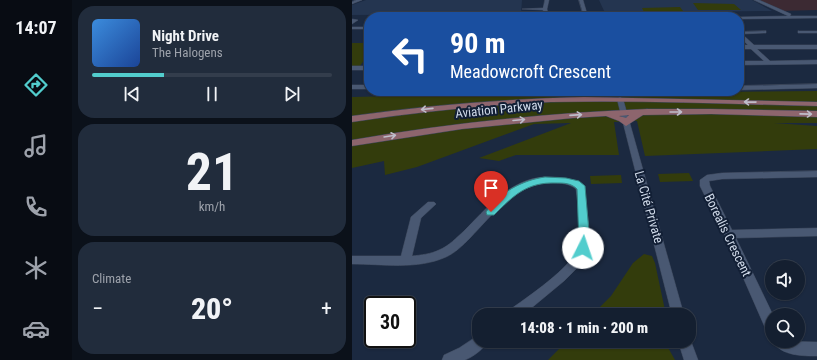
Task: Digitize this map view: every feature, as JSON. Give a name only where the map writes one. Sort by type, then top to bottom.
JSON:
[{"type":"main road","name":"Aviation Parkway","points":[[352,119],[416,110],[493,103],[555,100],[620,99],[817,104]]},
{"type":"main road","name":"Aviation Parkway","points":[[352,143],[477,124],[596,114],[648,112],[817,114]]},
{"type":"main road","points":[[596,114],[617,117],[626,123],[632,116],[648,112]]},
{"type":"street","points":[[352,2],[360,0]]},
{"type":"street","points":[[546,12],[547,0]]},
{"type":"street","points":[[581,0],[585,12]]},
{"type":"street","points":[[756,0],[776,10],[813,22]]},
{"type":"street","points":[[524,9],[545,9]]},
{"type":"street","points":[[744,18],[817,17]]},
{"type":"street","points":[[354,29],[364,28]]},
{"type":"street","points":[[744,34],[764,32]]},
{"type":"street","points":[[800,32],[817,32]]},
{"type":"street","points":[[744,39],[768,62]]},
{"type":"street","points":[[744,47],[817,46]]},
{"type":"street","points":[[744,63],[817,62]]},
{"type":"street","points":[[352,68],[364,68]]},
{"type":"street","points":[[744,88],[817,86]]},
{"type":"street","points":[[352,87],[364,87]]},
{"type":"street","name":"La Cité Private","points":[[620,99],[676,308]]},
{"type":"street","name":"Borealis Crescent","points":[[765,313],[705,186],[704,180],[710,177],[722,176],[817,174]]},
{"type":"street","points":[[352,260],[406,260],[432,257],[452,248],[513,192],[525,185],[545,180],[576,183],[581,188],[585,236],[585,244],[581,255],[569,269],[522,308]]},
{"type":"street","points":[[406,260],[416,217],[431,204]]},
{"type":"street","points":[[729,234],[817,232]]},
{"type":"street","points":[[449,360],[472,347]]},
{"type":"street","points":[[687,348],[691,360]]},
{"type":"street","points":[[794,348],[800,350],[817,349]]},
{"type":"shaded area","points":[[366,0],[522,0],[521,12],[364,12],[364,15],[352,15],[352,5]]},
{"type":"shaded area","points":[[599,0],[752,0],[772,11],[688,12],[605,12]]},
{"type":"shaded area","points":[[759,0],[817,0],[817,10],[780,11]]},
{"type":"green space","points":[[693,3],[734,4],[741,10],[698,10]]},
{"type":"green space","points":[[680,7],[683,11],[644,12],[642,8]]},
{"type":"green space","points":[[352,43],[364,43],[364,60],[360,66],[352,66]]},
{"type":"green space","points":[[817,91],[817,123],[774,123],[817,126],[817,149],[645,156],[637,121],[614,122],[619,155],[516,155],[499,161],[479,158],[571,123],[534,124],[417,167],[385,175],[384,161],[352,168],[352,97],[744,96],[744,92]]},
{"type":"green space","points":[[689,173],[693,181],[660,182],[658,174]]},
{"type":"green space","points":[[621,175],[622,183],[591,184],[590,176]]},
{"type":"green space","points":[[644,254],[652,256],[655,263],[665,308],[599,308],[611,296],[633,263]]},
{"type":"green space","points":[[560,348],[668,348],[675,360],[548,360]]},
{"type":"route","points":[[491,212],[513,192],[534,181],[566,181],[576,183],[581,188],[585,244],[583,248]]}]
